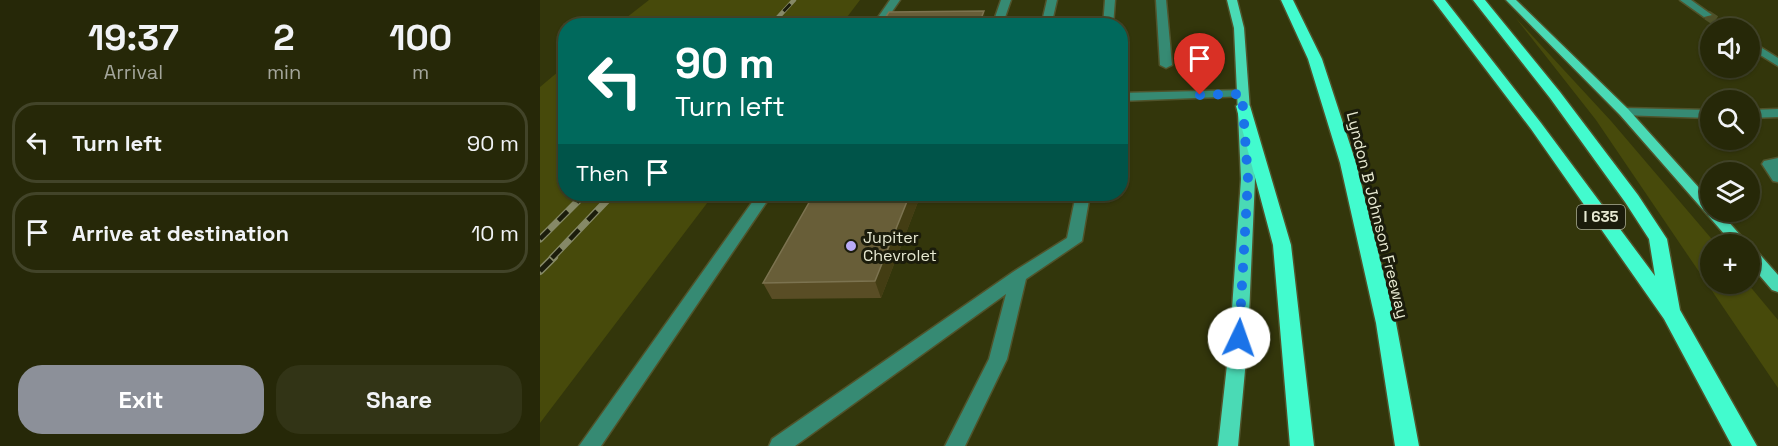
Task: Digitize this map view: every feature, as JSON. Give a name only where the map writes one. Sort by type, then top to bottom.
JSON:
[{"type":"highway","name":"Lyndon B Johnson Freeway","points":[[1287,0],[1315,59],[1348,163],[1386,323],[1407,446]]},
{"type":"highway","name":"I 635","points":[[1439,0],[1536,126],[1672,314],[1745,446]]},
{"type":"highway","points":[[1479,0],[1490,10],[1556,95],[1632,199],[1658,239],[1672,314]]},
{"type":"highway","points":[[1243,100],[1282,245],[1302,446]]},
{"type":"main road","points":[[1228,446],[1239,338],[1248,179],[1239,28],[1232,0]]},
{"type":"main road","points":[[1511,0],[1624,112],[1700,198]]},
{"type":"main road","points":[[1722,222],[1732,234]]},
{"type":"main road","points":[[1760,266],[1778,286]]},
{"type":"lane","points":[[882,18],[893,0]]},
{"type":"lane","points":[[1000,18],[1006,0]]},
{"type":"lane","points":[[1048,18],[1052,0]]},
{"type":"lane","points":[[1109,18],[1110,0]]},
{"type":"lane","points":[[1161,0],[1166,65]]},
{"type":"lane","points":[[1685,0],[1707,15]]},
{"type":"lane","points":[[1760,51],[1778,63]]},
{"type":"lane","points":[[1128,97],[1243,100]]},
{"type":"lane","points":[[1624,112],[1700,114]]},
{"type":"lane","points":[[1760,114],[1778,113]]},
{"type":"lane","points":[[1778,162],[1768,164],[1778,178]]},
{"type":"lane","points":[[589,446],[760,201]]},
{"type":"lane","points":[[779,446],[1019,276],[1074,241],[1082,201]]},
{"type":"lane","points":[[955,446],[998,359],[1019,276]]},
{"type":"shaded area","points":[[649,0],[860,0],[846,18],[626,18]]},
{"type":"shaded area","points":[[1515,17],[1611,121],[1707,234],[1700,234],[1700,273],[1596,120]]},
{"type":"shaded area","points":[[558,72],[558,201],[709,201],[540,423],[540,87]]},
{"type":"shaded area","points":[[1714,294],[1756,294],[1778,320],[1778,388]]},
{"type":"building","points":[[984,11],[981,18],[885,18],[889,12]]},
{"type":"building","name":"Jupiter Chevrolet","points":[[810,201],[907,201],[875,281],[763,283]]},
{"type":"tunnel","points":[[1707,15],[1712,18]]},
{"type":"railway","points":[[777,18],[794,0]]},
{"type":"railway","points":[[540,239],[578,201]]},
{"type":"railway","points":[[552,258],[606,201]]},
{"type":"railway","points":[[540,271],[554,257]]},
{"type":"place","name":"Jupiter Chevrolet","points":[[851,246]]},
{"type":"route","points":[[1200,95],[1242,94],[1248,179],[1239,338]]}]
